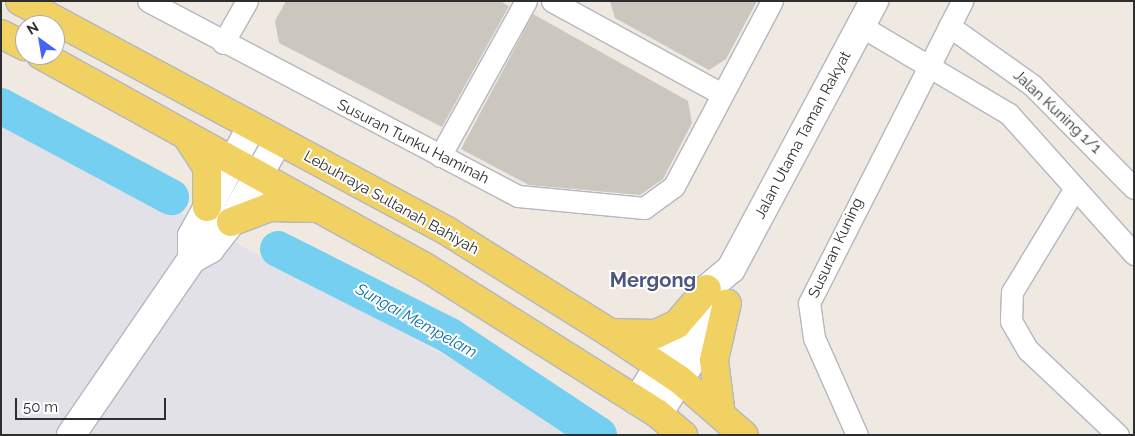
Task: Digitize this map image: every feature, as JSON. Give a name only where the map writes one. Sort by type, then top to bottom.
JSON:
[{"type":"main road","name":"Lebuhraya Sultanah Bahiyah","points":[[20,1],[446,231],[610,333],[669,374],[722,415],[744,435]]},
{"type":"main road","points":[[1,34],[15,41]]},
{"type":"main road","points":[[59,65],[425,267],[647,407],[683,435]]},
{"type":"main road","points":[[180,132],[197,147],[207,167],[207,207]]},
{"type":"main road","points":[[231,222],[270,207],[320,210]]},
{"type":"main road","points":[[610,333],[656,334],[677,324],[717,296]]},
{"type":"main road","points":[[717,296],[714,360],[722,415]]},
{"type":"street","name":"Susuran Tunku Haminah","points":[[148,1],[177,8],[223,43],[518,196],[541,201],[644,208],[659,201],[674,186],[720,93]]},
{"type":"street","points":[[223,43],[247,1]]},
{"type":"street","points":[[440,156],[526,1]]},
{"type":"street","points":[[552,1],[574,6],[720,93],[772,1]]},
{"type":"street","name":"Jalan Utama Taman Rakyat","points":[[647,407],[717,296],[874,1]]},
{"type":"street","name":"Susuran Kuning","points":[[857,435],[814,338],[809,303],[926,66],[962,1]]},
{"type":"street","points":[[861,26],[1009,114],[1134,254]]},
{"type":"street","name":"Jalan Kuning 1/1","points":[[949,26],[1032,85],[1134,188]]},
{"type":"street","points":[[192,260],[192,236],[252,126]]},
{"type":"street","points":[[71,435],[192,260],[210,249],[231,222],[278,141]]},
{"type":"street","points":[[1075,188],[1012,292],[1011,321],[1028,350],[1118,435]]},
{"type":"shaded area","points":[[1,116],[455,361],[568,435],[1,435]]},
{"type":"building","points":[[286,1],[500,1],[509,6],[442,127],[279,43],[275,21]]},
{"type":"building","points":[[610,1],[757,1],[726,59],[709,70],[615,18]]},
{"type":"building","points":[[533,14],[688,101],[692,123],[663,179],[640,195],[529,185],[461,149]]},
{"type":"waterway","name":"Sungai Mempelam","points":[[1,106],[171,197]]},
{"type":"waterway","name":"Sungai Mempelam","points":[[278,249],[450,336],[599,435]]},
{"type":"district","name":"Mergong","points":[[653,280]]}]
